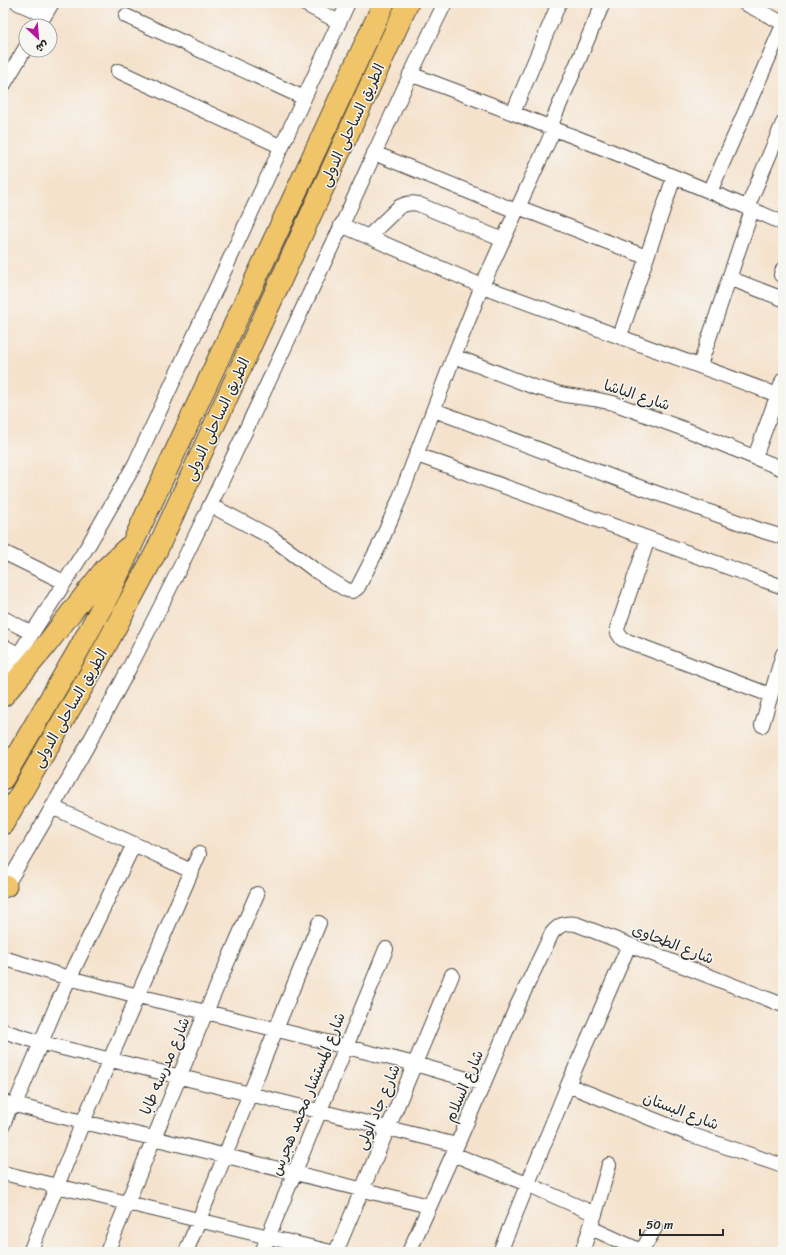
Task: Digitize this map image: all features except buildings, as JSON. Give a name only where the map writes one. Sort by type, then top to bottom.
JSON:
[{"type":"highway","name":"الطريق الساحلى الدولى","points":[[3,779],[82,644],[109,594],[135,541],[384,3]]},
{"type":"highway","name":"الطريق الساحلى الدولى","points":[[3,824],[93,668],[156,552],[408,3]]},
{"type":"highway","points":[[3,696],[43,649],[105,568],[135,541]]},
{"type":"street","points":[[18,3],[45,15]]},
{"type":"street","points":[[302,3],[339,22]]},
{"type":"street","points":[[3,679],[64,582],[90,544],[135,464],[348,3]]},
{"type":"street","points":[[4,887],[52,807],[124,678],[210,505],[410,74],[445,3]]},
{"type":"street","points":[[513,112],[559,3]]},
{"type":"street","points":[[210,505],[271,537],[331,581],[350,592],[354,591],[358,587],[380,544],[399,500],[482,286],[552,128],[602,3]]},
{"type":"street","points":[[710,192],[783,24],[744,3]]},
{"type":"street","points":[[126,16],[304,98]]},
{"type":"street","points":[[3,86],[20,58]]},
{"type":"street","points":[[118,71],[282,147]]},
{"type":"street","points":[[410,74],[513,112],[783,223]]},
{"type":"street","points":[[700,365],[750,209],[783,123]]},
{"type":"street","points":[[374,153],[517,209],[646,257]]},
{"type":"street","points":[[620,336],[674,177]]},
{"type":"street","points":[[368,237],[399,207],[412,203],[418,204],[503,240]]},
{"type":"street","points":[[341,225],[482,286],[700,365],[780,396]]},
{"type":"street","points":[[729,278],[783,299]]},
{"type":"street","name":"شارع الباشا","points":[[454,356],[548,391],[613,403],[695,433],[783,469]]},
{"type":"street","points":[[755,458],[780,396],[783,380]]},
{"type":"street","points":[[434,410],[639,486],[783,537]]},
{"type":"street","points":[[417,455],[783,587]]},
{"type":"street","points":[[648,539],[617,629],[619,636],[622,639],[770,695]]},
{"type":"street","points":[[3,552],[64,582]]},
{"type":"street","points":[[3,618],[32,633]]},
{"type":"street","points":[[3,646],[18,654]]},
{"type":"street","points":[[762,725],[783,654]]},
{"type":"street","points":[[52,807],[191,871]]},
{"type":"street","points":[[3,1125],[10,1104],[42,1043],[69,978],[134,844]]},
{"type":"street","points":[[30,1252],[83,1122],[199,854]]},
{"type":"street","name":"شارع مدرسه طابا","points":[[106,1252],[257,894]]},
{"type":"street","points":[[186,1252],[319,923]]},
{"type":"street","name":"شارع الطحاوى","points":[[552,933],[562,924],[576,924],[783,1005]]},
{"type":"street","name":"شارع السلام","points":[[409,1252],[456,1150],[517,1006],[552,933]]},
{"type":"street","points":[[500,1252],[568,1085],[629,945]]},
{"type":"street","name":"شارع المستشار محمد هجرس","points":[[262,1252],[386,949]]},
{"type":"street","points":[[3,958],[69,978],[415,1064],[484,1084]]},
{"type":"street","name":"شارع جاد الولى","points":[[336,1252],[452,975]]},
{"type":"street","points":[[3,1031],[42,1043],[388,1128],[456,1150],[527,1184],[593,1221],[639,1250],[642,1250],[655,1228]]},
{"type":"street","name":"شارع البستان","points":[[568,1085],[692,1135],[783,1166]]},
{"type":"street","points":[[10,1104],[429,1206]]},
{"type":"street","points":[[582,1252],[593,1221],[609,1165]]},
{"type":"street","points":[[3,1173],[331,1252]]}]
